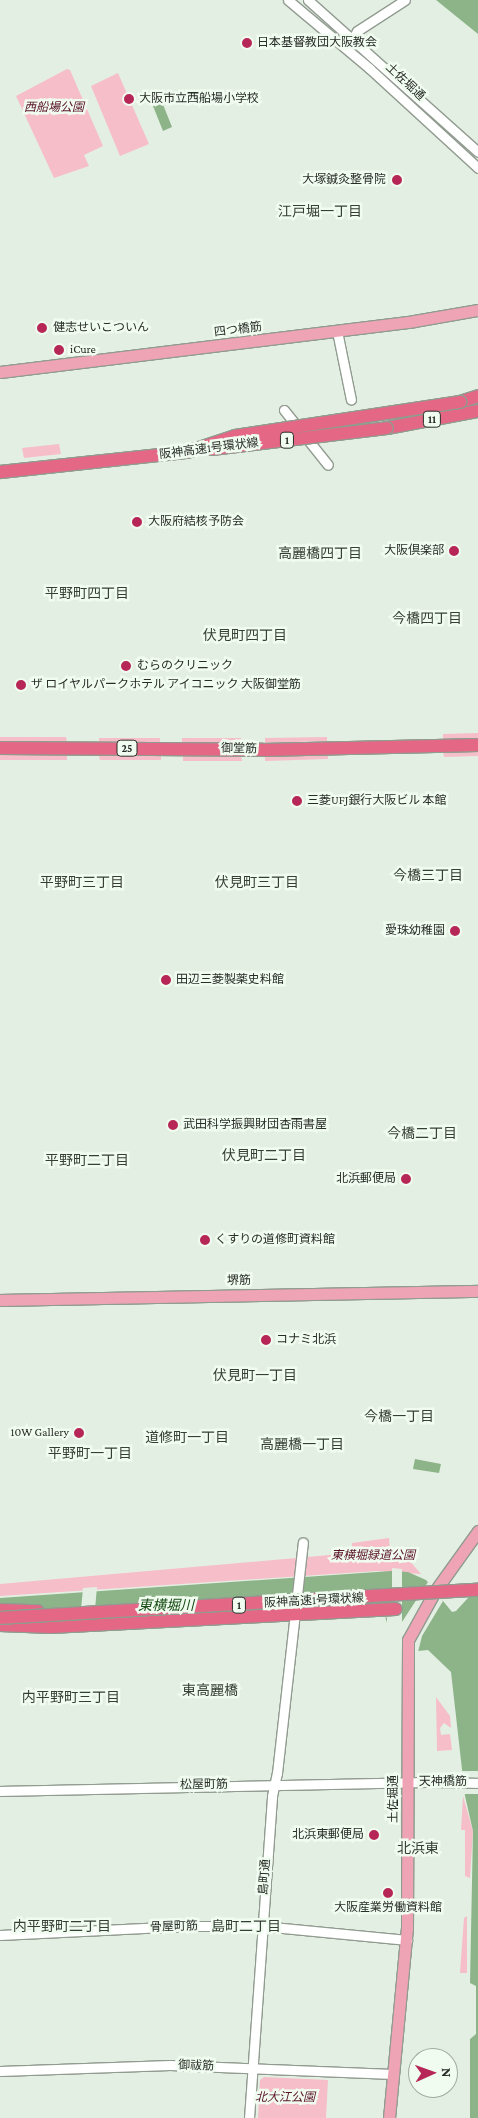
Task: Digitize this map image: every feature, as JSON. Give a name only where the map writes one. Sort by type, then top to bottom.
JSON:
[{"type":"highway","points":[[460,402],[478,396]]},
{"type":"highway","points":[[187,452],[235,436],[478,400]]},
{"type":"highway","name":"11","points":[[386,428],[478,411]]},
{"type":"highway","name":"阪神高速1号環状線","points":[[0,472],[386,428],[478,420]]},
{"type":"highway","name":"御堂筋","points":[[0,748],[262,750],[478,745]]},
{"type":"highway","name":"阪神高速1号環状線","points":[[0,1618],[478,1590]]},
{"type":"highway","points":[[0,1625],[51,1626],[294,1617],[396,1609]]},
{"type":"highway","points":[[0,1610],[98,1612]]},
{"type":"main road","name":"四つ橋筋","points":[[0,372],[337,331],[478,310]]},
{"type":"main road","name":"堺筋","points":[[0,1300],[478,1291]]},
{"type":"main road","name":"土佐堀通","points":[[389,2118],[407,1940],[407,1650],[414,1625],[435,1590],[478,1531]]},
{"type":"street","name":"土佐堀通","points":[[288,0],[347,50],[478,168]]},
{"type":"street","name":"土佐堀通","points":[[308,0],[478,152]]},
{"type":"street","points":[[347,50],[351,39],[358,31],[405,0]]},
{"type":"street","points":[[337,331],[351,400]]},
{"type":"street","points":[[284,410],[328,465]]},
{"type":"street","name":"島町通","points":[[249,2118],[274,1784],[303,1544]]},
{"type":"street","name":"松屋町筋","points":[[0,1791],[408,1782]]},
{"type":"street","name":"天神橋筋","points":[[408,1782],[478,1783]]},
{"type":"street","name":"骨屋町筋","points":[[0,1935],[185,1926],[262,1926],[407,1940]]},
{"type":"street","name":"御祓筋","points":[[0,2071],[170,2065],[393,2074]]},
{"type":"green space","name":"西船場公園","points":[[67,69],[70,70],[103,146],[84,155],[89,166],[54,178],[16,96]]},
{"type":"green space","points":[[118,73],[149,144],[120,156],[91,86]]},
{"type":"green space","points":[[59,444],[61,454],[24,458],[22,448]]},
{"type":"green space","points":[[478,733],[478,738],[443,739],[443,734]]},
{"type":"green space","points":[[0,737],[66,737],[67,742],[0,741]]},
{"type":"green space","points":[[327,737],[327,741],[265,743],[265,738]]},
{"type":"green space","points":[[99,738],[160,738],[160,743],[99,742]]},
{"type":"green space","points":[[182,738],[241,738],[241,743],[182,743]]},
{"type":"green space","points":[[478,751],[478,756],[444,757],[443,752]]},
{"type":"green space","points":[[0,755],[67,755],[67,760],[0,760]]},
{"type":"green space","points":[[328,755],[328,759],[265,761],[265,757]]},
{"type":"green space","points":[[99,756],[161,756],[161,760],[100,760]]},
{"type":"green space","points":[[183,756],[241,756],[242,761],[183,761]]},
{"type":"green space","name":"東横堀緑道公園","points":[[389,1538],[390,1550],[402,1552],[421,1574],[377,1571],[0,1596],[0,1584],[352,1553],[352,1543]]},
{"type":"green space","points":[[436,1697],[450,1716],[451,1728],[444,1723],[440,1728],[441,1735],[450,1734],[452,1750],[437,1751]]},
{"type":"green space","points":[[463,1796],[473,1831],[470,1878],[465,1876],[465,1830],[461,1830]]},
{"type":"green space","points":[[467,1916],[467,1973],[460,1973],[464,1918]]},
{"type":"green space","name":"北大江公園","points":[[264,2077],[328,2080],[326,2118],[258,2118],[260,2080]]},
{"type":"water","points":[[436,0],[478,0],[478,34]]},
{"type":"water","points":[[162,102],[172,127],[163,131],[153,106]]},
{"type":"water","points":[[415,1459],[441,1464],[439,1473],[413,1469]]},
{"type":"water","name":"東横堀川","points":[[391,1571],[408,1572],[426,1580],[452,1612],[456,1611],[478,1587],[478,2118],[470,2118],[470,2039],[476,2034],[476,1986],[470,1983],[473,1831],[465,1796],[451,1672],[428,1650],[418,1651],[389,1630],[385,1616],[0,1631],[0,1598]]},
{"type":"pier","points":[[392,1568],[402,1569],[402,1622],[428,1582],[443,1601],[422,1636],[418,1652],[397,1639],[387,1629],[387,1618],[382,1615],[392,1604]]},
{"type":"pier","points":[[97,1587],[93,1631],[79,1631],[83,1588]]},
{"type":"pier","points":[[460,1771],[478,1771],[478,1794],[463,1794]]},
{"type":"place","name":"日本基督教団大阪教会","points":[[247,43]]},
{"type":"place","name":"大阪市立西船場小学校","points":[[129,99]]},
{"type":"place","name":"大塚鍼灸整骨院","points":[[397,180]]},
{"type":"place","name":"健志せいこついん","points":[[42,328]]},
{"type":"place","name":"iCure","points":[[59,350]]},
{"type":"place","name":"大阪府結核予防会","points":[[137,522]]},
{"type":"place","name":"大阪倶楽部","points":[[454,551]]},
{"type":"place","name":"むらのクリニック","points":[[126,666]]},
{"type":"place","name":"ザ ロイヤルパークホテル アイコニック 大阪御堂筋","points":[[21,685]]},
{"type":"place","name":"三菱UFJ銀行大阪ビル 本館","points":[[297,801]]},
{"type":"place","name":"愛珠幼稚園","points":[[455,931]]},
{"type":"place","name":"田辺三菱製薬史料館","points":[[166,980]]},
{"type":"place","name":"武田科学振興財団杏雨書屋","points":[[173,1125]]},
{"type":"place","name":"北浜郵便局","points":[[406,1179]]},
{"type":"place","name":"くすりの道修町資料館","points":[[205,1240]]},
{"type":"place","name":"コナミ北浜","points":[[266,1340]]},
{"type":"place","name":"10W Gallery","points":[[79,1433]]},
{"type":"place","name":"北浜東郵便局","points":[[374,1835]]},
{"type":"place","name":"大阪産業労働資料館","points":[[388,1893]]},
{"type":"district","name":"江戸堀一丁目","points":[[320,211]]},
{"type":"district","name":"高麗橋四丁目","points":[[320,553]]},
{"type":"district","name":"平野町四丁目","points":[[87,593]]},
{"type":"district","name":"今橋四丁目","points":[[427,618]]},
{"type":"district","name":"伏見町四丁目","points":[[245,635]]},
{"type":"district","name":"今橋三丁目","points":[[428,875]]},
{"type":"district","name":"平野町三丁目","points":[[82,882]]},
{"type":"district","name":"伏見町三丁目","points":[[257,882]]},
{"type":"district","name":"今橋二丁目","points":[[422,1133]]},
{"type":"district","name":"伏見町二丁目","points":[[264,1155]]},
{"type":"district","name":"平野町二丁目","points":[[87,1160]]},
{"type":"district","name":"伏見町一丁目","points":[[255,1375]]},
{"type":"district","name":"今橋一丁目","points":[[399,1416]]},
{"type":"district","name":"道修町一丁目","points":[[187,1437]]},
{"type":"district","name":"高麗橋一丁目","points":[[302,1444]]},
{"type":"district","name":"平野町一丁目","points":[[90,1453]]},
{"type":"district","name":"東高麗橋","points":[[210,1690]]},
{"type":"district","name":"内平野町三丁目","points":[[71,1697]]},
{"type":"district","name":"北浜東","points":[[418,1848]]},
{"type":"district","name":"内平野町二丁目","points":[[62,1926]]},
{"type":"district","name":"島町二丁目","points":[[246,1926]]}]
